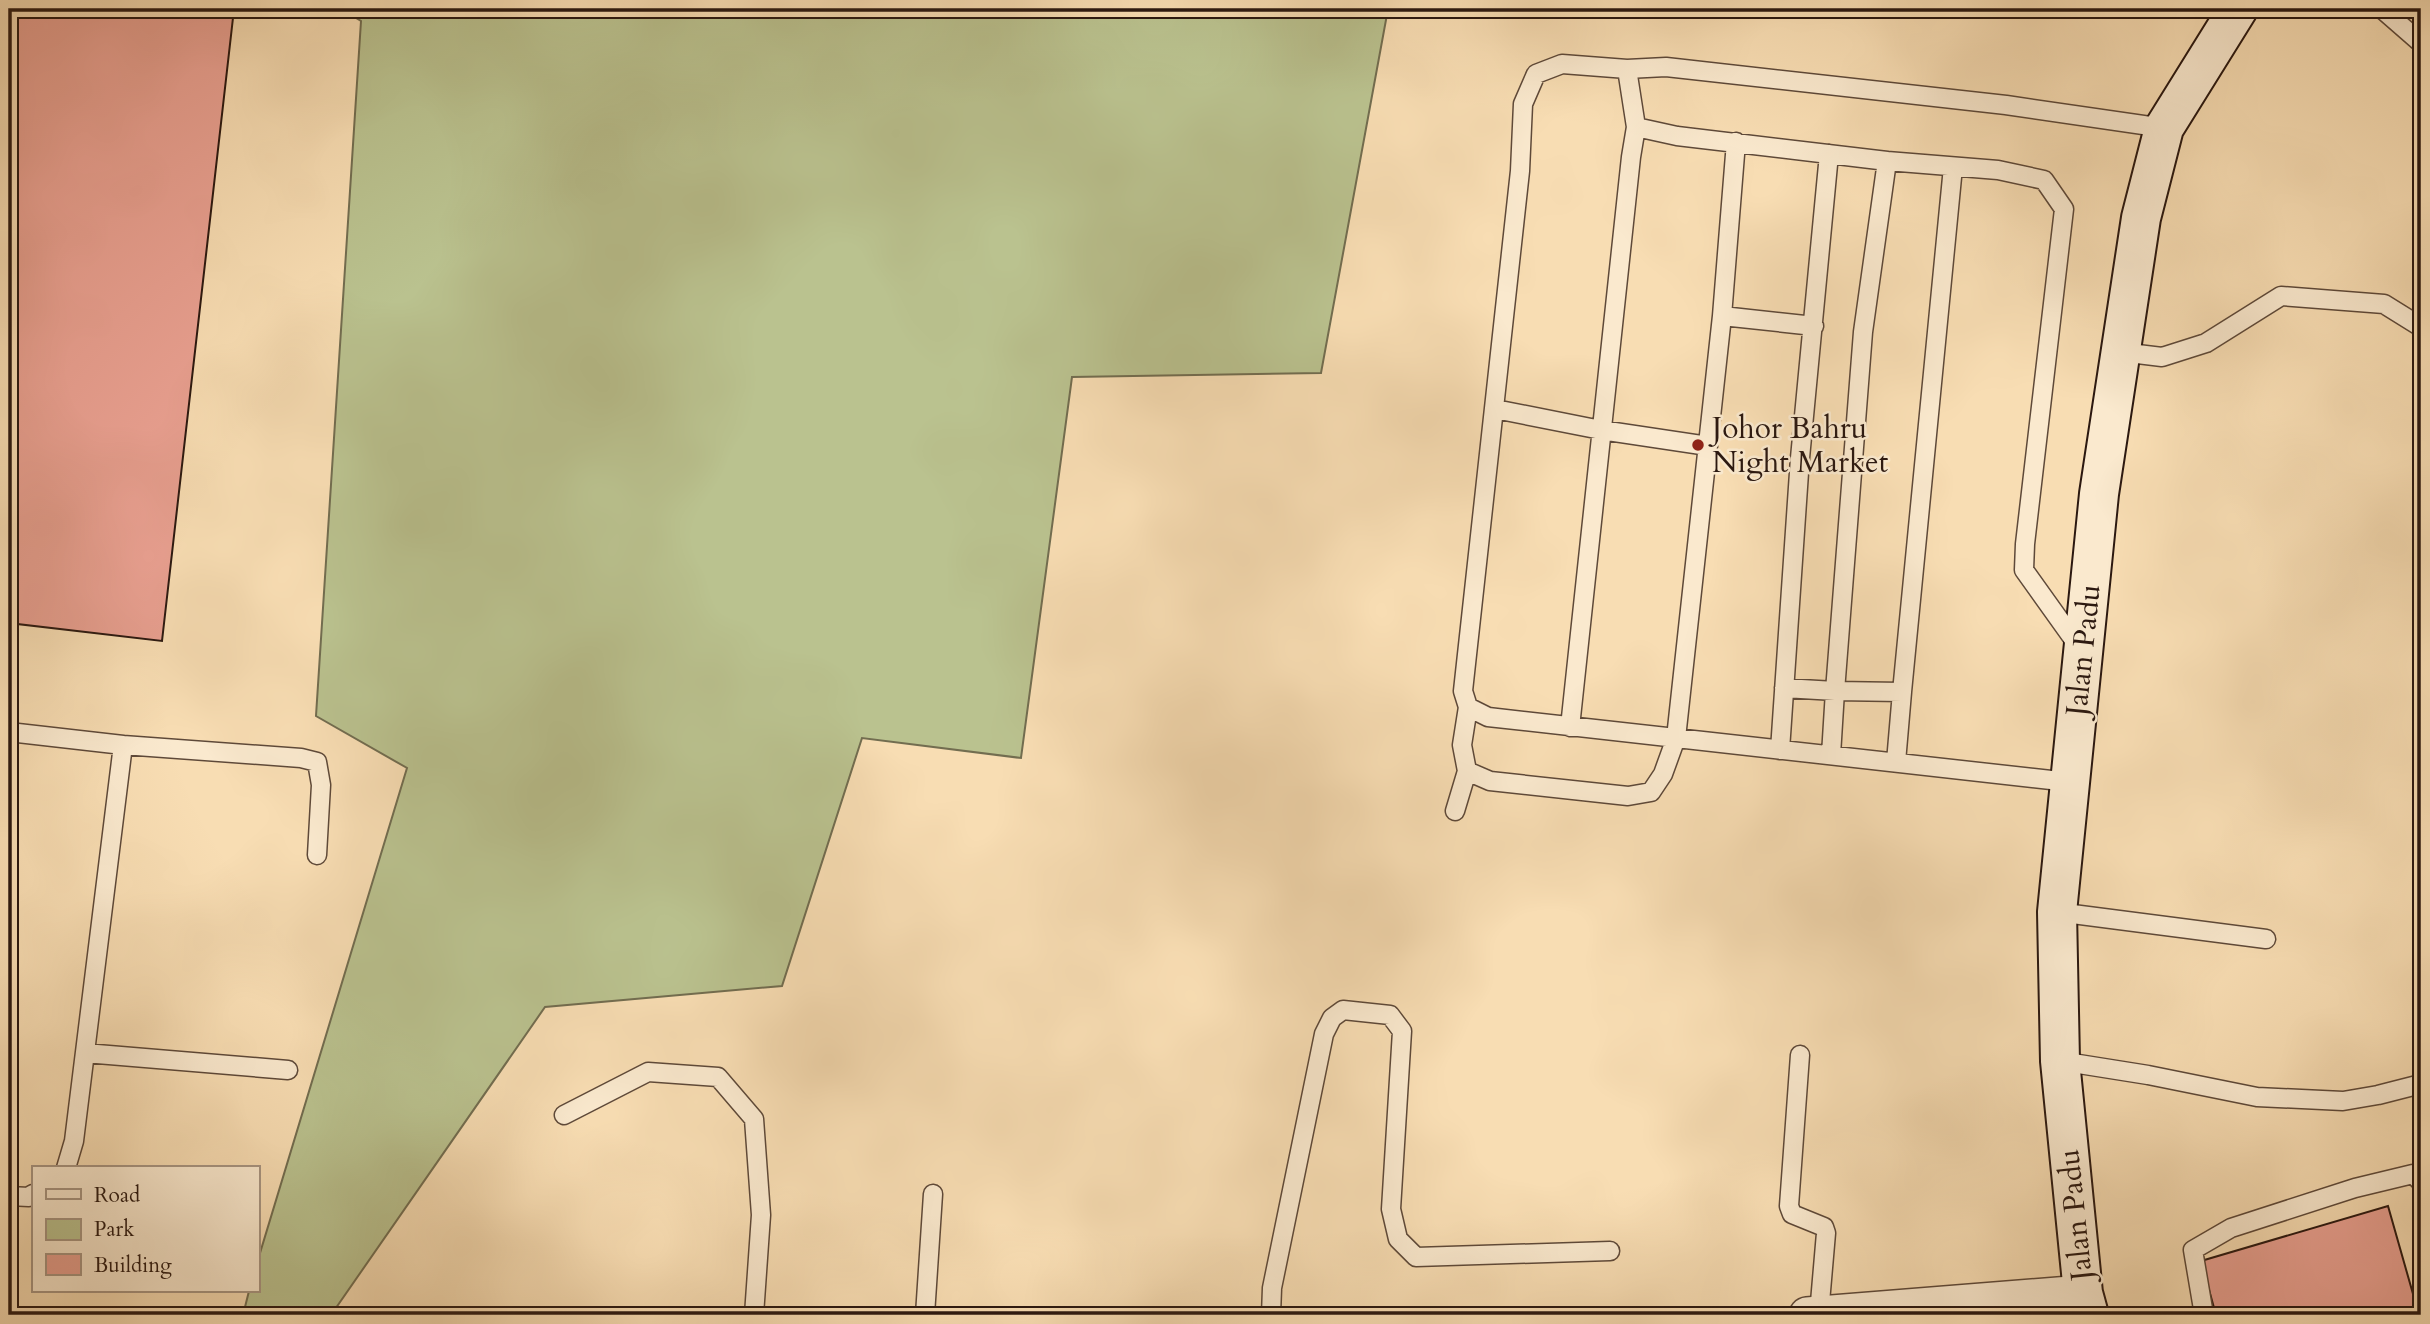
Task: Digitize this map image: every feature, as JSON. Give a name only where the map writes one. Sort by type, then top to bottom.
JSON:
[{"type":"street","name":"Jalan Padu","points":[[2086,1304],[2060,1061],[2057,912],[2099,494],[2141,218],[2164,128],[2238,9]]},
{"type":"street","points":[[1813,1315],[2086,1304]]},
{"type":"lane","points":[[2382,9],[2421,43]]},
{"type":"lane","points":[[1455,811],[1467,771],[1462,745],[1468,707],[1463,691],[1520,171],[1523,104],[1536,74],[1562,64],[1627,69],[1666,67],[1979,102],[2164,128]]},
{"type":"lane","points":[[1570,727],[1636,127],[1627,69]]},
{"type":"lane","points":[[1636,127],[1677,136],[1887,161],[1998,170],[2044,180],[2064,209],[2024,570],[2083,652]]},
{"type":"lane","points":[[1467,771],[1490,781],[1629,796],[1651,792],[1664,774],[1676,738],[1722,316],[1736,142]]},
{"type":"lane","points":[[1780,750],[1800,458],[1829,154]]},
{"type":"lane","points":[[1831,755],[1863,332],[1887,161]]},
{"type":"lane","points":[[1896,762],[1953,167]]},
{"type":"lane","points":[[2120,352],[2162,357],[2206,343],[2281,296],[2384,304],[2421,327]]},
{"type":"lane","points":[[1722,316],[1814,326]]},
{"type":"lane","points":[[1495,410],[1708,446]]},
{"type":"lane","points":[[1783,688],[1902,692]]},
{"type":"lane","points":[[1468,707],[1488,718],[2069,782]]},
{"type":"lane","points":[[9,732],[123,745],[301,758],[317,762],[321,785],[317,855]]},
{"type":"lane","points":[[67,1166],[74,1141],[123,745]]},
{"type":"lane","points":[[2057,912],[2266,939]]},
{"type":"lane","points":[[1271,1315],[1272,1288],[1324,1034],[1332,1017],[1343,1010],[1390,1015],[1402,1031],[1391,1209],[1398,1239],[1416,1257],[1609,1251]]},
{"type":"lane","points":[[85,1053],[288,1070]]},
{"type":"lane","points":[[1800,1055],[1789,1206],[1793,1214],[1825,1227],[1813,1315]]},
{"type":"lane","points":[[2060,1061],[2257,1097],[2343,1101],[2421,1084]]},
{"type":"lane","points":[[564,1115],[648,1072],[718,1077],[754,1119],[761,1215],[754,1315]]},
{"type":"lane","points":[[2204,1315],[2193,1250],[2231,1228],[2355,1188],[2413,1174],[2421,1182]]},
{"type":"lane","points":[[925,1315],[933,1194]]},
{"type":"lane","points":[[9,1196],[32,1196]]},
{"type":"green space","points":[[341,9],[1388,9],[1321,373],[1072,377],[1021,758],[862,738],[782,986],[545,1007],[331,1315],[243,1315],[249,1292],[259,1292],[259,1256],[407,768],[316,716],[361,21]]},
{"type":"building","points":[[9,9],[234,9],[162,641],[9,623]]},
{"type":"building","points":[[2388,1206],[2419,1315],[2216,1315],[2201,1261]]},
{"type":"place","name":"Johor Bahru Night Market","points":[[1698,445]]}]
